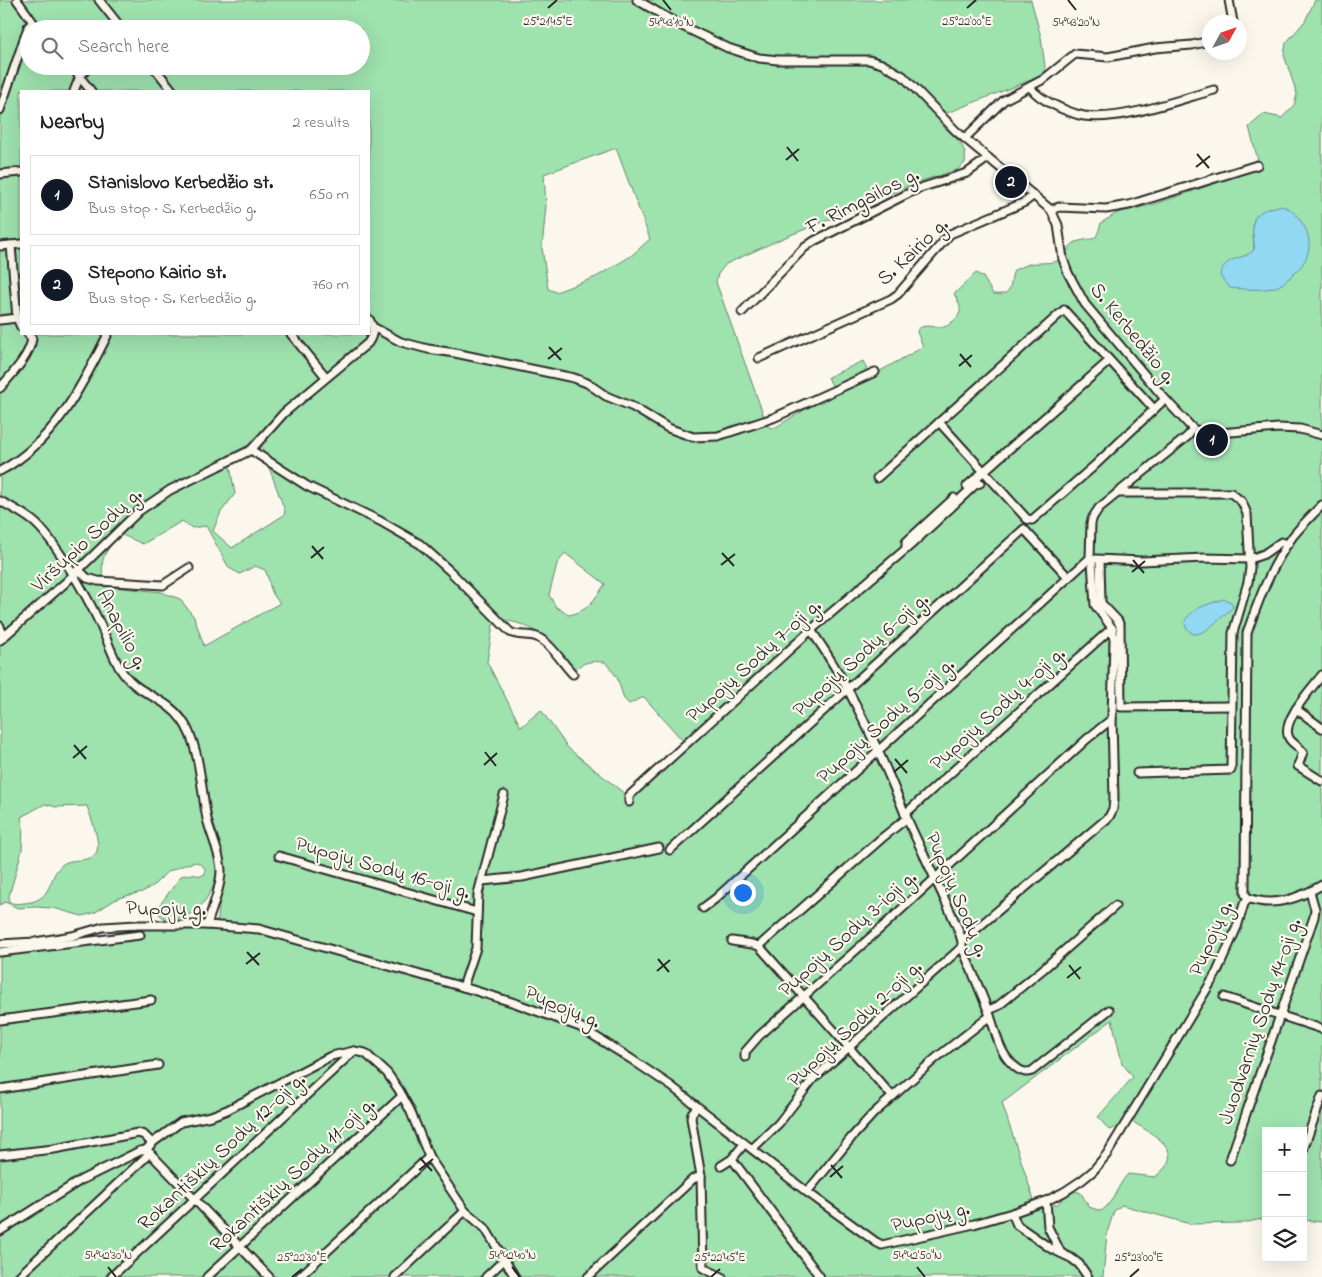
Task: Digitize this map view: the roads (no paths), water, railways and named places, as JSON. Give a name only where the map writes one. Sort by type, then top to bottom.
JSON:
[{"type":"street","points":[[17,0],[30,20]]},
{"type":"street","points":[[99,0],[115,20]]},
{"type":"street","name":"S. Kerbedžio g.","points":[[636,0],[678,24],[742,54],[778,60],[869,60],[882,64],[903,76],[932,104],[946,122],[1051,210],[1058,225],[1063,259],[1076,290],[1094,316],[1193,428]]},
{"type":"street","points":[[1229,0],[1232,15]]},
{"type":"street","points":[[965,138],[1004,100],[1044,79],[1071,56],[1081,54],[1108,57],[1155,48],[1202,43]]},
{"type":"street","points":[[1,107],[20,51]]},
{"type":"street","points":[[160,75],[172,90]]},
{"type":"street","points":[[74,90],[80,76]]},
{"type":"street","points":[[80,76],[90,90]]},
{"type":"street","points":[[1030,87],[1043,99],[1072,113],[1085,116],[1103,116],[1141,111],[1214,90]]},
{"type":"street","name":"F. Rimgailos g.","points":[[742,312],[804,248],[814,241],[917,188],[967,173],[988,158]]},
{"type":"street","points":[[1051,210],[1059,207],[1106,208],[1129,205],[1256,165]]},
{"type":"street","points":[[0,174],[20,172]]},
{"type":"street","name":"S. Kairio g.","points":[[759,358],[891,299],[898,294],[950,234],[1025,202],[1034,195]]},
{"type":"street","points":[[0,246],[20,244]]},
{"type":"street","points":[[11,245],[17,318],[20,325]]},
{"type":"street","points":[[877,478],[1064,310],[1154,409]]},
{"type":"street","points":[[0,320],[17,318]]},
{"type":"street","points":[[370,321],[373,327],[401,342],[574,378],[586,383],[606,396],[633,407],[668,428],[693,437],[718,436],[744,429],[875,372]]},
{"type":"street","name":"Viršupio Sodų g.","points":[[2,639],[138,511],[158,497],[251,450],[284,413],[368,343],[373,334],[373,327]]},
{"type":"street","points":[[0,388],[25,356],[32,342],[29,335]]},
{"type":"street","points":[[0,471],[17,462],[31,450],[60,419],[95,360],[106,335]]},
{"type":"street","points":[[292,335],[326,377]]},
{"type":"street","name":"Pupojų Sodų 7-oji g.","points":[[906,549],[906,542],[1109,360]]},
{"type":"street","points":[[938,422],[1027,519],[1032,520],[1166,399]]},
{"type":"street","points":[[1193,428],[1208,434],[1278,428],[1300,429],[1322,435]]},
{"type":"street","name":"Pupojų Sodų 2-oji g.","points":[[752,1149],[779,1123],[813,1079],[962,944],[1109,817],[1113,809],[1114,799],[1112,719],[1115,649],[1112,628],[1095,605],[1092,562],[1090,558],[1093,518],[1099,508],[1188,436],[1193,428]]},
{"type":"street","points":[[251,450],[307,486],[380,521],[420,544],[451,572],[510,632],[516,635],[537,637],[545,642],[574,674]]},
{"type":"street","name":"Pupojų Sodų 7-oji g.","points":[[629,802],[629,796],[811,630],[906,549],[976,485],[980,484]]},
{"type":"street","points":[[1116,493],[1231,493],[1242,502],[1247,514],[1250,559],[1248,582],[1233,632],[1231,770],[1137,773]]},
{"type":"street","name":"Anapilio g.","points":[[0,501],[38,525],[75,572],[126,678],[133,685],[175,712],[188,729],[196,754],[207,820],[221,870],[207,925]]},
{"type":"street","name":"Pupojų g.","points":[[0,944],[35,942],[72,936],[103,927],[207,925],[259,929],[463,987],[515,1003],[580,1027],[671,1086],[807,1192],[882,1245],[974,1224],[1012,1213],[1046,1201],[1064,1192],[1093,1171],[1107,1154],[1216,974],[1237,927],[1244,904],[1248,898],[1245,887],[1247,633],[1260,596],[1288,544],[1322,505]]},
{"type":"street","name":"Pupojų Sodų 6-oji g.","points":[[670,850],[1024,529],[1068,577]]},
{"type":"street","points":[[1090,558],[1142,561],[1204,558],[1250,559],[1264,554],[1281,542],[1288,544]]},
{"type":"street","name":"Pupojų Sodų 5-oji g.","points":[[703,908],[1090,558]]},
{"type":"street","points":[[1100,560],[1101,603],[1118,620],[1120,626],[1121,707],[1231,706]]},
{"type":"street","points":[[75,572],[98,581],[163,585],[189,568]]},
{"type":"street","points":[[0,626],[2,639]]},
{"type":"street","name":"Pupojų Sodų 4-oji g.","points":[[759,946],[882,838],[1112,628]]},
{"type":"street","name":"Pupojų Sodų g.","points":[[811,630],[827,652],[878,750],[951,913],[1003,1055],[1015,1067],[1027,1073],[1038,1068],[1110,1010]]},
{"type":"street","points":[[1322,675],[1296,709],[1288,724],[1287,731],[1289,739],[1303,752],[1298,766],[1322,781]]},
{"type":"street","points":[[1296,709],[1322,728]]},
{"type":"street","name":"Pupojų Sodų 3-ioji g.","points":[[745,1056],[745,1052],[759,1036],[1087,739],[1112,719]]},
{"type":"street","points":[[463,987],[476,948],[478,894],[504,794]]},
{"type":"street","points":[[482,881],[522,878],[658,848]]},
{"type":"street","name":"Pupojų Sodų 16-oji g.","points":[[279,856],[477,912]]},
{"type":"street","points":[[1248,898],[1270,904],[1278,903],[1322,886]]},
{"type":"street","name":"Juodvarnių Sodų 14-oji g.","points":[[1230,1160],[1314,916],[1315,909],[1310,892]]},
{"type":"street","points":[[807,1192],[852,1137],[892,1096],[1115,906]]},
{"type":"street","points":[[0,952],[140,934]]},
{"type":"street","points":[[732,941],[759,946],[892,1096]]},
{"type":"street","points":[[1224,997],[1322,1029]]},
{"type":"street","points":[[0,1020],[151,1000]]},
{"type":"street","points":[[18,1277],[148,1152],[152,1143],[181,1122],[211,1116],[227,1110],[331,1056],[354,1051],[365,1053],[387,1073],[410,1110],[429,1157],[466,1211],[482,1224],[515,1277]]},
{"type":"street","name":"Rokantiškių Sodų 12-oji g.","points":[[112,1277],[354,1051]]},
{"type":"street","points":[[0,1089],[158,1065]]},
{"type":"street","name":"Rokantiškių Sodų 11-oji g.","points":[[207,1277],[402,1096]]},
{"type":"street","points":[[1307,1139],[1322,1096]]},
{"type":"street","points":[[697,1107],[692,1113],[691,1118],[701,1176],[702,1268],[722,1277]]},
{"type":"street","points":[[0,1155],[54,1149],[138,1133],[144,1135],[152,1143]]},
{"type":"street","points":[[721,1166],[732,1159],[744,1144]]},
{"type":"street","points":[[148,1152],[269,1277]]},
{"type":"street","points":[[0,1230],[81,1180],[122,1160],[148,1152]]},
{"type":"street","points":[[299,1277],[429,1157]]},
{"type":"street","points":[[732,1159],[820,1277]]},
{"type":"street","points":[[588,1277],[693,1179],[701,1176]]},
{"type":"street","points":[[1046,1201],[1048,1227],[1062,1253]]},
{"type":"street","points":[[395,1277],[466,1211]]},
{"type":"street","points":[[1012,1213],[1018,1225],[1050,1248],[1079,1264],[1088,1277]]},
{"type":"street","points":[[486,1277],[505,1259]]},
{"type":"water","points":[[1279,206],[1291,210],[1305,228],[1309,244],[1306,259],[1295,273],[1278,286],[1259,289],[1230,288],[1220,276],[1222,269],[1230,261],[1245,256],[1254,250],[1253,227],[1256,217],[1262,211]]},
{"type":"water","points":[[1224,599],[1231,602],[1233,607],[1204,632],[1193,634],[1187,629],[1184,623],[1195,610]]},
{"type":"place","name":"Stepono Kairio st.","points":[[1011,182]]},
{"type":"place","name":"Stanislovo Kerbedžio st.","points":[[1212,440]]}]
